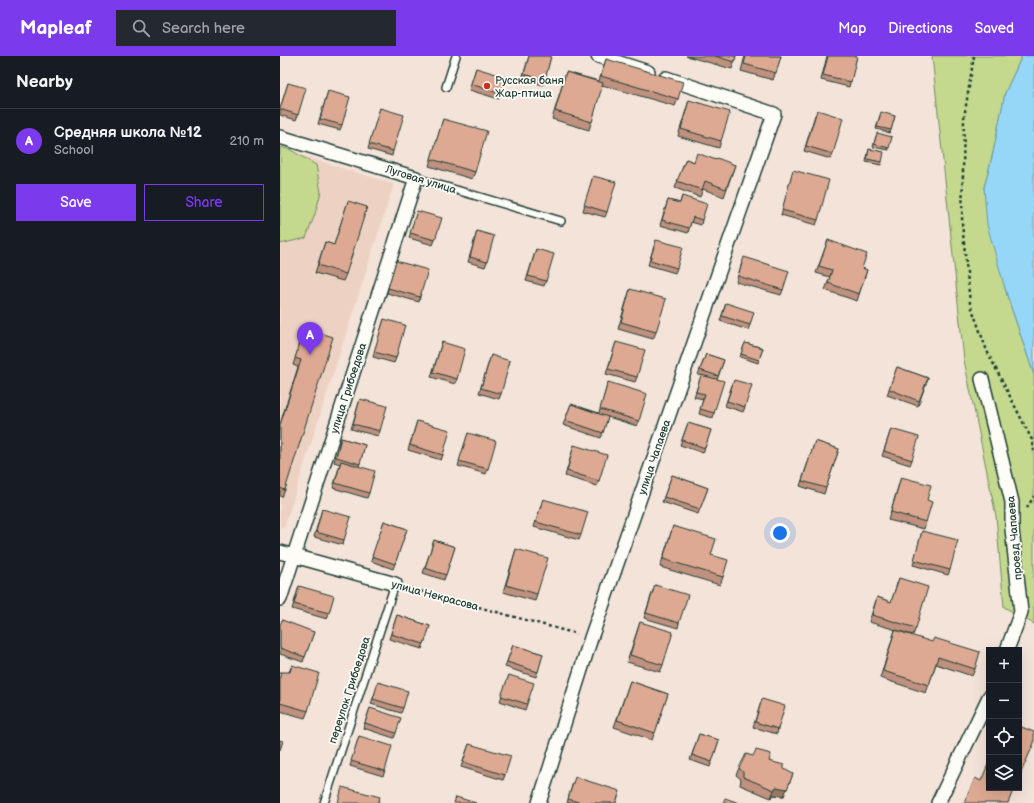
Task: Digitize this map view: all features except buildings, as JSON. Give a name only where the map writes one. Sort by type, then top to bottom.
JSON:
[{"type":"street","name":"улица Чапаева","points":[[539,803],[590,638],[774,114],[598,56]]},
{"type":"street","name":"Луговая улица","points":[[280,137],[416,178]]},
{"type":"street","name":"улица Грибоедова","points":[[280,599],[416,178]]},
{"type":"street","name":"проезд Чапаева","points":[[982,379],[1012,502],[1012,529],[1021,612],[1008,647]]},
{"type":"street","name":"улица Некрасова","points":[[280,552],[394,584]]},
{"type":"street","points":[[938,803],[986,703]]},
{"type":"lane","points":[[446,87],[456,56]]},
{"type":"lane","name":"Луговая улица","points":[[416,178],[561,221]]},
{"type":"lane","name":"переулок Грибоедова","points":[[324,803],[394,584]]},
{"type":"path","points":[[974,56],[964,118],[962,215],[970,303],[987,351],[1032,440],[1034,451]]},
{"type":"path","name":"улица Некрасова","points":[[394,584],[590,638]]},
{"type":"shaded area","points":[[280,149],[394,184],[284,528],[280,527]]},
{"type":"green space","points":[[932,56],[1022,56],[1005,93],[993,153],[984,188],[1006,292],[1034,375],[1034,624],[1004,607],[996,516],[964,360]]},
{"type":"green space","points":[[280,147],[291,150],[316,165],[321,192],[306,238],[280,244]]},
{"type":"water","points":[[1022,56],[1034,56],[1034,375],[1006,292],[987,225],[984,188],[993,153],[1005,93]]},
{"type":"place","name":"Русская баня Жар-птица","points":[[487,86]]},
{"type":"place","name":"Средняя школа №12","points":[[310,355]]}]
